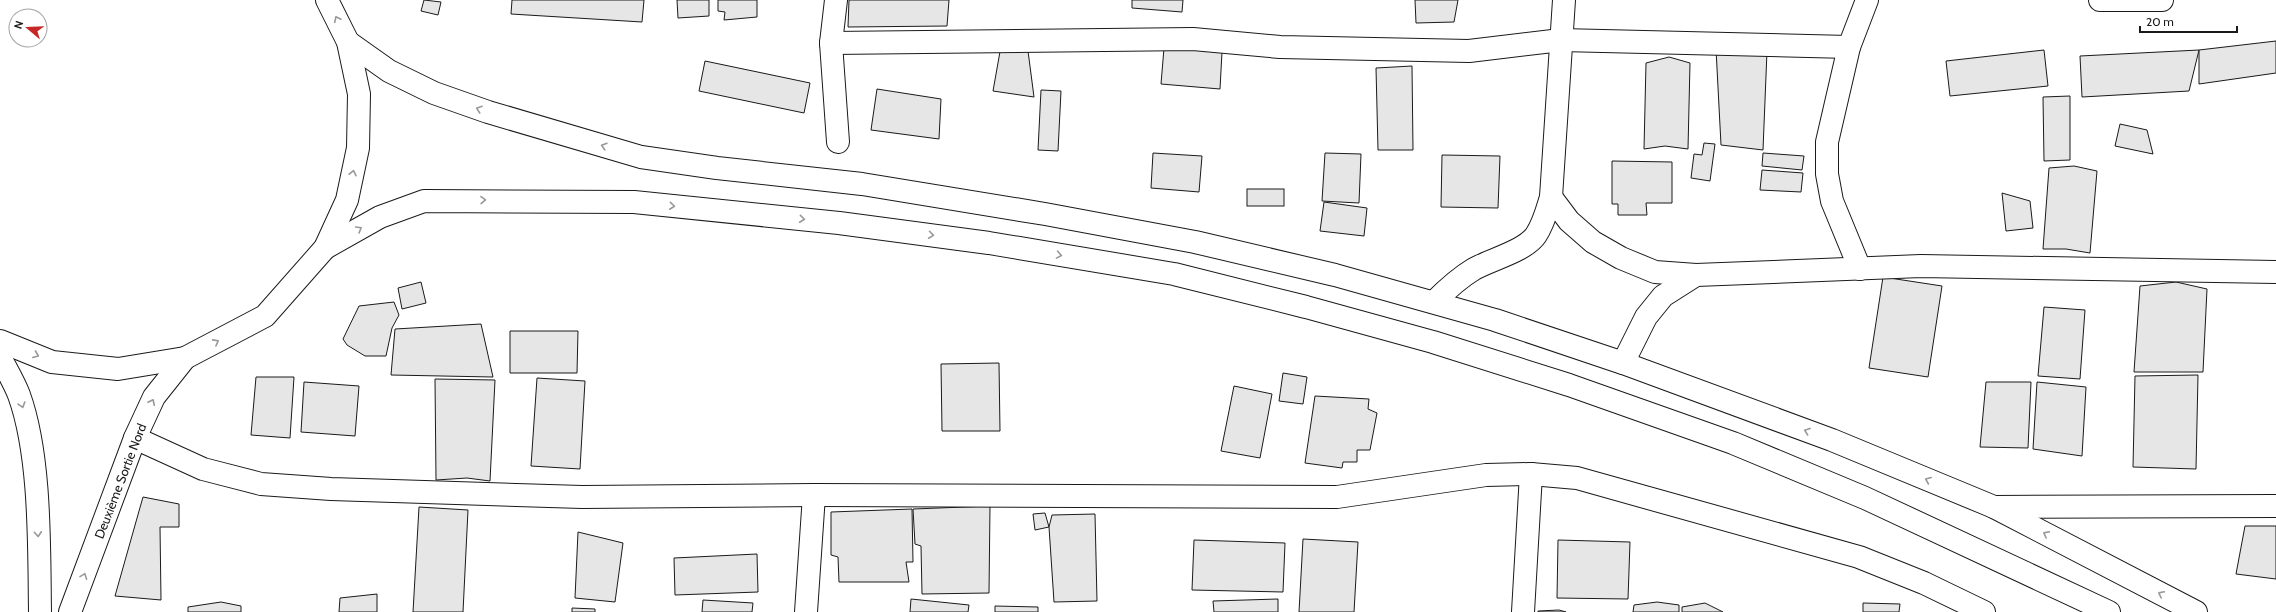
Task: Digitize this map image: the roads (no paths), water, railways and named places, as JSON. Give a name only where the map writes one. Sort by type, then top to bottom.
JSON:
[{"type":"main road","points":[[0,341],[52,362],[118,369],[185,358],[265,316],[325,248],[347,200],[358,148],[359,94],[348,42],[328,0]]},
{"type":"main road","points":[[836,0],[832,43],[838,142]]},
{"type":"main road","points":[[1434,302],[1454,283],[1474,269],[1518,249],[1536,236],[1544,220],[1551,197],[1560,40],[1564,0]]},
{"type":"main road","points":[[1860,269],[1832,201],[1828,174],[1827,142],[1849,47],[1868,0]]},
{"type":"main road","points":[[2100,0],[2162,0]]},
{"type":"main road","points":[[832,43],[1193,39],[1280,47],[1469,51],[1560,40],[1849,47]]},
{"type":"main road","points":[[348,42],[389,72],[434,93],[488,112],[641,157],[717,168],[862,184],[1045,214],[1194,242],[1335,275],[1495,320],[1623,363],[1832,440],[1994,507],[2196,612]]},
{"type":"main road","points":[[1551,197],[1570,221],[1593,242],[1621,258],[1655,272],[1696,275],[1921,266],[2276,272]]},
{"type":"main road","points":[[325,248],[380,217],[424,201],[634,202],[839,223],[981,242],[1174,274],[1306,306],[1433,342],[1569,385],[1733,443],[1865,498],[2109,612]]},
{"type":"main road","points":[[1623,363],[1646,317],[1663,296],[1696,275]]},
{"type":"main road","points":[[0,357],[19,395],[29,432],[39,544],[40,612]]},
{"type":"main road","name":"Deuxième Sortie Nord","points":[[70,612],[135,438],[154,397],[185,358]]},
{"type":"main road","points":[[135,438],[203,469],[234,478],[283,486],[582,497],[814,495],[1337,497],[1486,475],[1531,474],[1577,478],[1859,557],[1924,583],[1984,612]]},
{"type":"main road","points":[[1523,612],[1531,474]]},
{"type":"main road","points":[[806,612],[814,495]]},
{"type":"main road","points":[[1994,507],[2276,506]]}]
